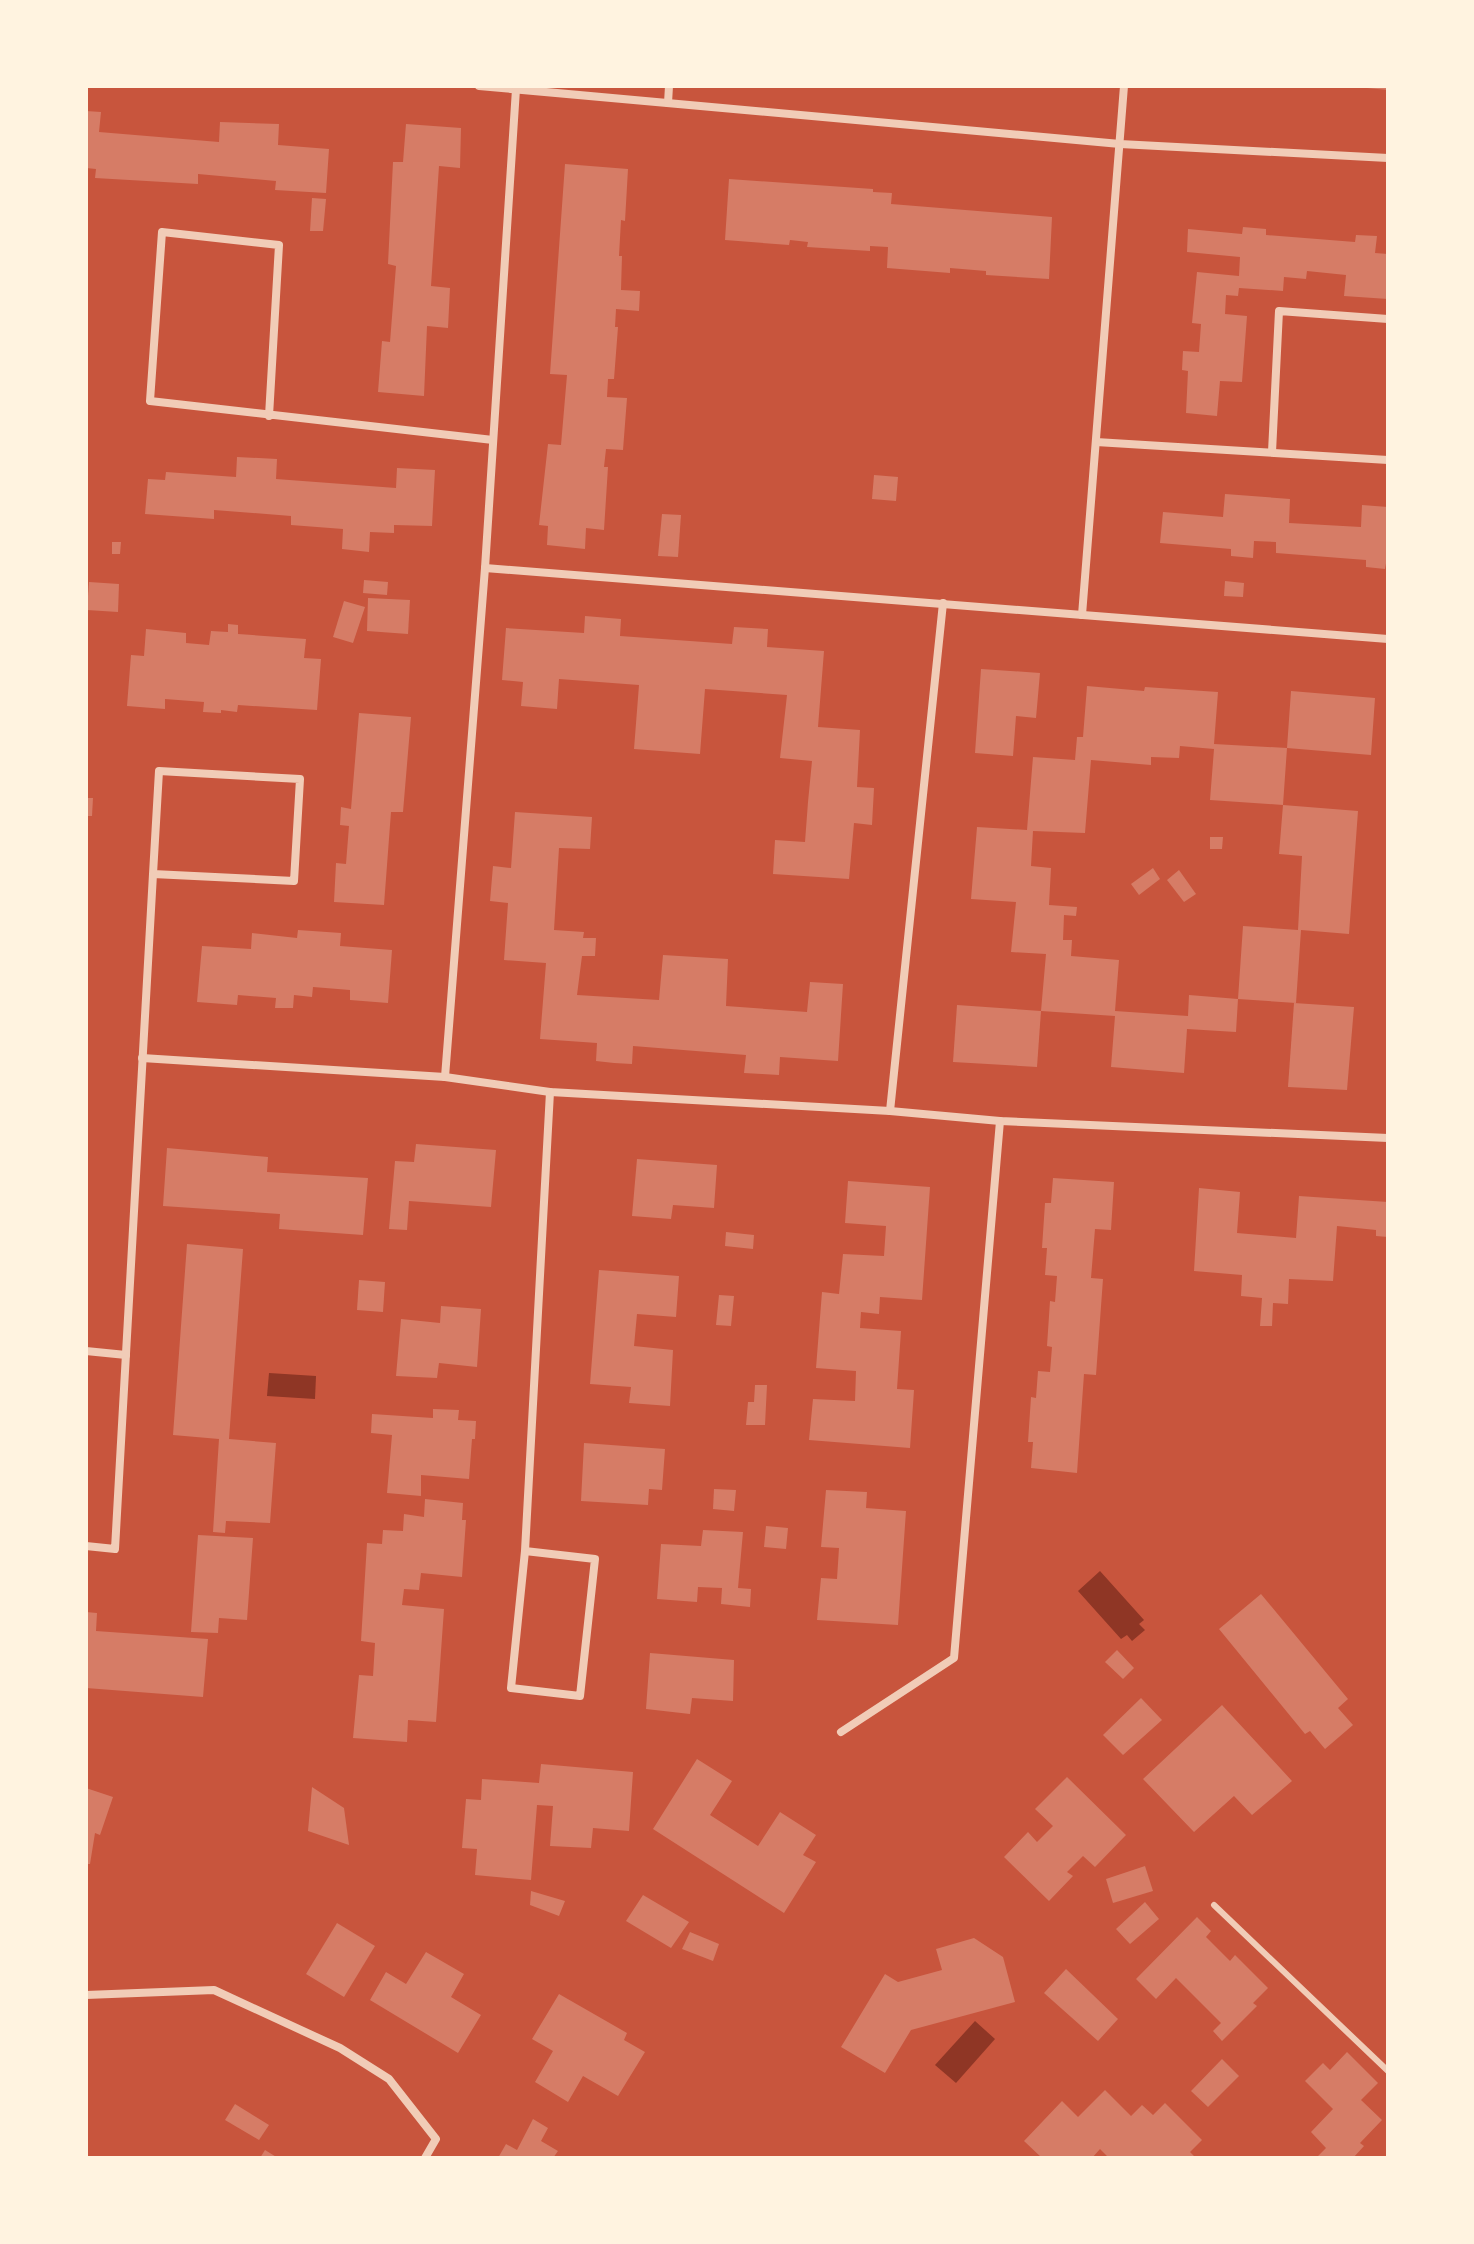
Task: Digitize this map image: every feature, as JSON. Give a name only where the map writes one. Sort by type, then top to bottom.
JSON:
[{"type":"street","points":[[479,86],[1120,144],[1388,158]]},
{"type":"street","points":[[668,103],[669,86]]},
{"type":"street","points":[[1082,615],[1124,86]]},
{"type":"street","points":[[445,1077],[485,568],[514,88]]},
{"type":"street","points":[[269,416],[279,245],[162,232],[150,401],[269,416],[493,440]]},
{"type":"street","points":[[1272,452],[1279,311],[1388,319]]},
{"type":"street","points":[[1096,442],[1388,460]]},
{"type":"street","points":[[485,568],[1388,639]]},
{"type":"street","points":[[890,1111],[943,603]]},
{"type":"street","points":[[86,1546],[115,1549],[142,1058],[159,771],[300,779],[294,881],[153,874]]},
{"type":"street","points":[[142,1058],[445,1077],[550,1092],[890,1111],[1000,1121],[1388,1138]]},
{"type":"street","points":[[525,1551],[595,1559],[580,1696],[511,1688],[525,1551],[550,1092]]},
{"type":"street","points":[[841,1732],[954,1658],[1000,1121]]},
{"type":"street","points":[[86,1351],[126,1355]]},
{"type":"street","points":[[86,1995],[214,1990],[340,2048],[389,2079],[399,2091],[436,2139],[425,2158]]},
{"type":"lane","points":[[1214,1905],[1388,2071]]},
{"type":"shaded area","points":[[269,1373],[316,1376],[315,1399],[267,1396]]},
{"type":"shaded area","points":[[1100,1571],[1144,1620],[1139,1624],[1145,1630],[1132,1641],[1127,1635],[1121,1639],[1078,1591]]},
{"type":"shaded area","points":[[975,2021],[995,2039],[956,2083],[935,2065]]},
{"type":"building","points":[[1388,86],[1388,90],[1367,88]]},
{"type":"building","points":[[86,111],[101,112],[99,132],[219,142],[220,122],[279,124],[278,145],[329,149],[326,193],[275,190],[276,181],[198,174],[198,184],[95,178],[96,169],[86,168]]},
{"type":"building","points":[[406,124],[461,128],[460,168],[439,166],[431,286],[450,288],[448,328],[427,326],[424,396],[378,392],[382,341],[390,342],[396,266],[388,264],[393,162],[403,162]]},
{"type":"building","points":[[565,164],[628,169],[625,221],[621,220],[621,290],[640,291],[639,311],[616,309],[615,327],[618,327],[614,379],[608,379],[607,397],[627,398],[623,450],[606,449],[604,467],[608,467],[604,530],[586,528],[585,549],[547,545],[548,526],[539,525],[548,444],[561,445],[567,375],[550,374]]},
{"type":"building","points":[[729,179],[873,189],[873,192],[892,193],[891,204],[1052,217],[1049,279],[986,275],[986,271],[950,268],[950,273],[887,268],[888,247],[870,246],[870,251],[807,247],[808,242],[790,240],[789,245],[725,240]]},
{"type":"building","points":[[312,198],[326,199],[323,231],[310,231]]},
{"type":"building","points":[[1243,227],[1266,229],[1266,235],[1355,242],[1356,235],[1377,236],[1375,253],[1388,254],[1388,299],[1344,296],[1346,275],[1307,271],[1306,279],[1284,277],[1283,291],[1239,288],[1238,296],[1226,295],[1225,314],[1247,316],[1242,382],[1220,381],[1217,416],[1186,413],[1188,371],[1182,370],[1183,351],[1199,352],[1201,324],[1192,323],[1197,272],[1239,276],[1240,257],[1187,252],[1188,229],[1242,234]]},
{"type":"building","points":[[237,457],[277,459],[276,479],[396,488],[397,468],[435,470],[432,526],[394,525],[394,533],[370,532],[369,552],[342,549],[343,529],[291,525],[291,516],[214,510],[214,519],[145,514],[148,479],[165,480],[166,472],[236,477]]},
{"type":"building","points":[[874,475],[898,477],[896,501],[872,499]]},
{"type":"building","points":[[1225,494],[1290,499],[1289,523],[1361,527],[1362,505],[1388,507],[1385,569],[1366,567],[1366,560],[1276,553],[1276,542],[1254,541],[1253,558],[1231,556],[1231,549],[1160,543],[1163,512],[1223,517]]},
{"type":"building","points":[[662,514],[681,515],[678,557],[658,556]]},
{"type":"building","points":[[112,542],[121,542],[120,554],[112,554]]},
{"type":"building","points":[[364,580],[388,582],[387,595],[363,593]]},
{"type":"building","points":[[1225,581],[1244,583],[1243,597],[1224,596]]},
{"type":"building","points":[[89,582],[119,584],[118,612],[87,610]]},
{"type":"building","points":[[368,598],[410,600],[408,634],[367,631]]},
{"type":"building","points":[[344,601],[365,607],[353,643],[333,637]]},
{"type":"building","points":[[585,616],[621,619],[620,636],[732,644],[734,627],[768,629],[767,647],[824,651],[818,727],[860,730],[857,787],[874,788],[872,825],[854,823],[849,879],[773,874],[775,840],[805,842],[812,761],[780,758],[787,695],[705,689],[700,754],[634,749],[639,685],[559,679],[557,709],[521,706],[523,682],[502,680],[506,628],[584,633]]},
{"type":"building","points":[[228,624],[238,625],[238,634],[306,639],[304,658],[321,659],[317,710],[238,705],[237,712],[203,712],[204,702],[165,699],[165,709],[127,706],[131,655],[144,656],[146,629],[186,633],[186,643],[209,645],[211,631],[228,632]]},
{"type":"building","points":[[981,669],[1040,673],[1036,718],[1016,716],[1013,756],[975,753]]},
{"type":"building","points":[[1087,686],[1218,692],[1214,744],[1287,748],[1283,805],[1210,800],[1214,749],[1180,746],[1179,758],[1151,757],[1151,765],[1091,760],[1085,833],[1033,831],[1031,866],[1051,868],[1049,905],[1077,907],[1076,916],[1064,915],[1063,940],[1072,940],[1071,956],[1119,960],[1115,1011],[1188,1016],[1189,995],[1238,999],[1236,1032],[1187,1029],[1184,1073],[1111,1067],[1115,1016],[1041,1011],[1046,954],[1011,952],[1016,902],[971,899],[977,827],[1027,830],[1033,757],[1075,760],[1077,737],[1083,737]]},
{"type":"building","points":[[1291,691],[1375,698],[1371,755],[1287,748]]},
{"type":"building","points":[[359,713],[411,717],[403,812],[391,812],[384,905],[334,902],[336,863],[346,864],[349,826],[340,825],[341,807],[351,809]]},
{"type":"building","points":[[86,798],[93,798],[92,816],[86,816]]},
{"type":"building","points":[[1283,805],[1358,811],[1349,934],[1301,930],[1296,1003],[1238,999],[1243,926],[1298,930],[1302,856],[1279,854]]},
{"type":"building","points":[[515,812],[592,817],[590,849],[559,848],[554,930],[584,932],[583,938],[596,938],[595,956],[582,956],[577,995],[659,1000],[663,955],[728,959],[726,1006],[807,1012],[810,982],[843,984],[838,1061],[780,1057],[779,1075],[744,1073],[746,1055],[633,1046],[632,1064],[614,1063],[596,1061],[597,1043],[540,1039],[546,963],[504,960],[508,903],[490,901],[493,866],[511,868]]},
{"type":"building","points":[[1210,837],[1223,837],[1222,849],[1210,849]]},
{"type":"building","points":[[1153,868],[1160,879],[1139,895],[1131,884]]},
{"type":"building","points":[[1179,870],[1196,894],[1184,902],[1167,880]]},
{"type":"building","points":[[298,930],[341,933],[340,946],[392,950],[388,1003],[350,1000],[350,990],[313,987],[312,997],[294,995],[293,1008],[275,1008],[276,998],[238,995],[237,1005],[197,1002],[202,946],[251,949],[252,933],[297,938]]},
{"type":"building","points":[[1294,1003],[1354,1007],[1347,1090],[1288,1087]]},
{"type":"building","points":[[957,1005],[1041,1011],[1037,1067],[953,1062]]},
{"type":"building","points":[[416,1144],[496,1150],[491,1207],[409,1201],[407,1230],[389,1229],[395,1161],[414,1162]]},
{"type":"building","points":[[167,1148],[268,1157],[267,1172],[368,1178],[363,1235],[279,1229],[280,1214],[163,1206]]},
{"type":"building","points":[[637,1159],[717,1165],[714,1208],[673,1205],[671,1219],[632,1216]]},
{"type":"building","points":[[1053,1178],[1114,1182],[1111,1230],[1095,1229],[1091,1278],[1103,1279],[1096,1375],[1084,1374],[1077,1473],[1031,1468],[1033,1442],[1028,1442],[1031,1397],[1036,1398],[1038,1371],[1050,1372],[1052,1347],[1047,1346],[1050,1301],[1055,1302],[1057,1276],[1045,1275],[1047,1248],[1042,1248],[1045,1203],[1051,1203]]},
{"type":"building","points":[[848,1181],[930,1187],[922,1300],[880,1297],[879,1314],[861,1312],[860,1328],[901,1331],[897,1389],[914,1390],[910,1448],[809,1440],[813,1399],[855,1401],[856,1371],[816,1368],[822,1292],[839,1294],[843,1254],[884,1256],[886,1226],[845,1223]]},
{"type":"building","points":[[1199,1188],[1240,1192],[1237,1233],[1296,1238],[1299,1196],[1388,1202],[1388,1237],[1376,1236],[1376,1230],[1337,1226],[1333,1281],[1289,1279],[1288,1304],[1273,1303],[1272,1326],[1260,1326],[1262,1298],[1241,1296],[1242,1275],[1194,1271]]},
{"type":"building","points":[[726,1232],[754,1235],[753,1249],[725,1246]]},
{"type":"building","points":[[187,1244],[243,1249],[229,1439],[276,1443],[270,1523],[226,1521],[225,1533],[213,1532],[219,1439],[173,1435]]},
{"type":"building","points":[[599,1270],[679,1276],[676,1317],[637,1314],[634,1346],[673,1350],[670,1406],[629,1403],[631,1387],[590,1384]]},
{"type":"building","points":[[359,1280],[385,1282],[383,1312],[357,1310]]},
{"type":"building","points":[[719,1295],[734,1296],[731,1326],[716,1325]]},
{"type":"building","points":[[441,1306],[481,1309],[477,1367],[439,1363],[437,1378],[396,1376],[401,1319],[440,1323]]},
{"type":"building","points":[[755,1385],[767,1385],[765,1425],[746,1425],[748,1402],[754,1402]]},
{"type":"building","points":[[433,1409],[459,1410],[458,1420],[476,1421],[469,1479],[421,1475],[421,1496],[387,1493],[392,1435],[371,1433],[372,1414],[433,1418]]},
{"type":"building","points":[[584,1443],[665,1449],[662,1490],[649,1489],[648,1505],[581,1501]]},
{"type":"building","points":[[714,1489],[736,1490],[734,1511],[713,1509]]},
{"type":"building","points":[[826,1490],[867,1492],[866,1508],[906,1511],[898,1625],[817,1620],[821,1578],[837,1579],[839,1548],[821,1547]]},
{"type":"building","points":[[425,1499],[463,1503],[462,1520],[466,1520],[462,1577],[421,1573],[419,1590],[404,1589],[402,1605],[444,1609],[436,1722],[408,1720],[407,1742],[353,1738],[359,1675],[373,1676],[375,1643],[361,1641],[367,1543],[382,1544],[383,1530],[403,1531],[404,1514],[424,1517]]},
{"type":"building","points":[[766,1526],[788,1528],[786,1549],[764,1547]]},
{"type":"building","points":[[703,1530],[743,1532],[738,1588],[751,1589],[750,1607],[721,1604],[722,1588],[698,1587],[697,1602],[657,1599],[661,1544],[701,1546]]},
{"type":"building","points":[[198,1535],[253,1538],[247,1620],[219,1618],[218,1633],[191,1632]]},
{"type":"building","points":[[1261,1594],[1348,1699],[1338,1708],[1353,1725],[1325,1749],[1310,1731],[1305,1734],[1219,1629]]},
{"type":"building","points":[[86,1612],[97,1613],[96,1631],[208,1639],[203,1697],[86,1688]]},
{"type":"building","points":[[1117,1650],[1134,1668],[1123,1679],[1105,1662]]},
{"type":"building","points":[[650,1653],[734,1660],[733,1701],[692,1698],[690,1714],[646,1709]]},
{"type":"building","points":[[1141,1698],[1162,1720],[1123,1755],[1103,1735]]},
{"type":"building","points":[[1222,1705],[1292,1781],[1252,1815],[1234,1796],[1194,1832],[1143,1779]]},
{"type":"building","points":[[697,1759],[732,1781],[710,1815],[758,1846],[780,1812],[816,1835],[803,1855],[816,1862],[784,1913],[653,1829]]},
{"type":"building","points":[[541,1764],[633,1772],[629,1831],[593,1828],[591,1848],[550,1846],[553,1806],[537,1805],[531,1880],[475,1875],[477,1849],[462,1848],[466,1799],[481,1800],[482,1779],[539,1783]]},
{"type":"building","points":[[1067,1777],[1126,1835],[1095,1867],[1083,1856],[1067,1872],[1073,1876],[1049,1901],[1004,1857],[1028,1832],[1037,1842],[1053,1826],[1035,1809]]},
{"type":"building","points":[[312,1787],[344,1808],[349,1845],[308,1831]]},
{"type":"building","points":[[86,1788],[113,1797],[100,1835],[95,1833],[90,1864],[86,1864]]},
{"type":"building","points":[[1145,1866],[1153,1891],[1113,1903],[1106,1879]]},
{"type":"building","points":[[531,1891],[565,1901],[559,1916],[530,1905]]},
{"type":"building","points":[[643,1895],[689,1922],[671,1948],[626,1921]]},
{"type":"building","points":[[1145,1902],[1159,1919],[1130,1944],[1116,1929]]},
{"type":"building","points":[[1197,1917],[1211,1931],[1206,1937],[1230,1961],[1235,1955],[1268,1988],[1253,2003],[1257,2006],[1222,2041],[1213,2031],[1221,2023],[1176,1978],[1156,1999],[1136,1979]]},
{"type":"building","points":[[337,1923],[375,1946],[344,1997],[306,1974]]},
{"type":"building","points":[[690,1932],[719,1944],[713,1961],[682,1949]]},
{"type":"building","points":[[974,1938],[1003,1957],[1015,2002],[911,2030],[885,2073],[841,2047],[885,1974],[898,1982],[942,1970],[936,1949]]},
{"type":"building","points":[[426,1952],[464,1974],[451,1997],[481,2015],[458,2053],[370,2000],[386,1972],[406,1984]]},
{"type":"building","points":[[1066,1969],[1118,2019],[1098,2041],[1044,1993]]},
{"type":"building","points":[[559,1994],[627,2033],[624,2040],[645,2052],[618,2096],[583,2076],[568,2102],[535,2082],[553,2051],[532,2039]]},
{"type":"building","points":[[1347,2052],[1378,2083],[1361,2100],[1382,2120],[1360,2143],[1364,2146],[1353,2158],[1316,2158],[1326,2148],[1311,2132],[1333,2109],[1305,2081],[1323,2063],[1330,2070]]},
{"type":"building","points":[[1222,2059],[1239,2076],[1208,2107],[1191,2091]]},
{"type":"building","points":[[1105,2090],[1131,2116],[1142,2105],[1153,2115],[1165,2103],[1202,2140],[1190,2152],[1196,2158],[1109,2158],[1100,2149],[1092,2158],[1042,2158],[1024,2141],[1062,2101],[1078,2117]]},
{"type":"building","points":[[235,2104],[269,2125],[259,2140],[225,2120]]},
{"type":"building","points":[[533,2119],[548,2128],[541,2141],[558,2151],[553,2158],[498,2158],[506,2144],[517,2150]]},
{"type":"building","points":[[265,2150],[278,2158],[260,2158]]}]
